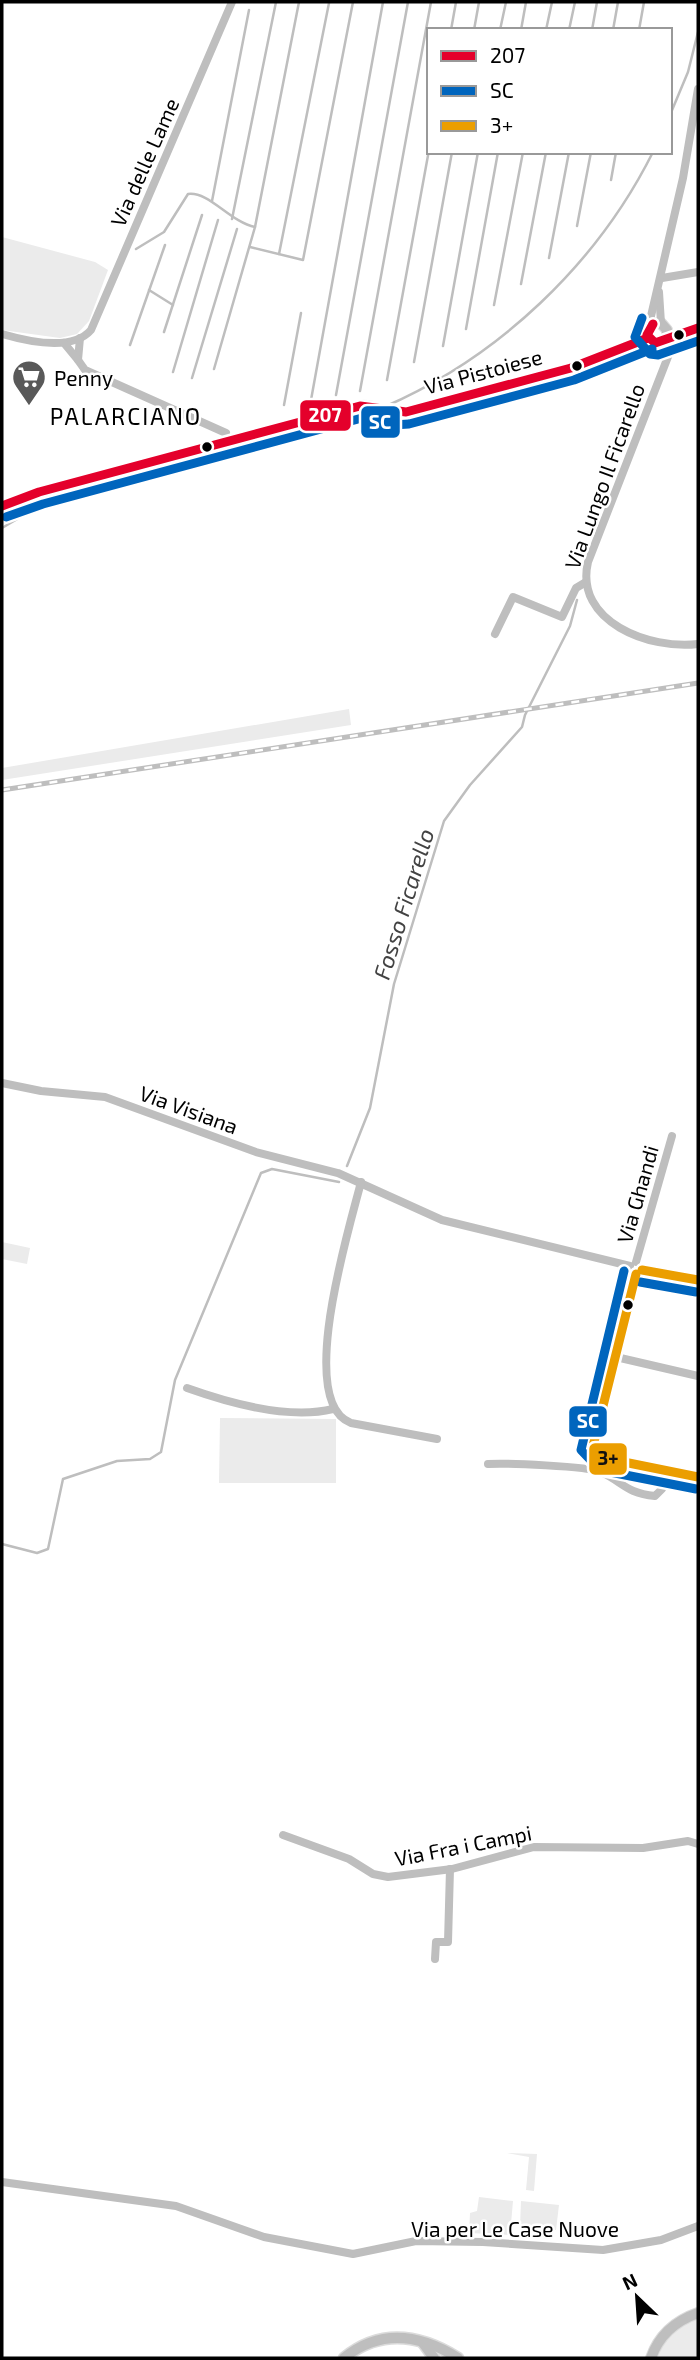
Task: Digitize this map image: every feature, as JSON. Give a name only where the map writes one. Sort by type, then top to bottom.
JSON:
[{"type":"highway","points":[[344,2358],[374,2341],[390,2337],[418,2339],[458,2358]]},
{"type":"highway","points":[[418,2339],[435,2358]]},
{"type":"main road","name":"Via Pistoiese","points":[[2,506],[39,492],[360,406],[374,407],[393,414],[571,368],[648,333],[653,324],[663,334],[698,328]]},
{"type":"main road","points":[[648,333],[663,334]]},
{"type":"main road","points":[[651,2358],[659,2340],[671,2326],[698,2313]]},
{"type":"street","name":"Via delle Lame","points":[[78,360],[83,336],[232,2]]},
{"type":"street","points":[[648,333],[647,322],[662,278],[698,89]]},
{"type":"street","points":[[662,278],[698,272]]},
{"type":"street","name":"Via Lungo Il Ficarello","points":[[495,634],[513,597],[562,617],[576,588],[586,582],[588,562],[671,346],[663,334],[659,289]]},
{"type":"street","points":[[3,335],[64,343],[83,336]]},
{"type":"street","points":[[64,343],[85,370],[226,433]]},
{"type":"street","points":[[586,582],[592,603],[609,621],[659,642],[698,644]]},
{"type":"street","name":"Via Visiana","points":[[2,1083],[41,1091],[105,1097],[256,1152],[361,1182],[442,1220],[633,1264]]},
{"type":"street","name":"Via Ghandi","points":[[633,1264],[672,1136]]},
{"type":"street","points":[[333,1409],[327,1319],[361,1182]]},
{"type":"street","points":[[633,1264],[632,1273],[698,1280]]},
{"type":"street","points":[[639,1272],[594,1437],[594,1450],[604,1458],[698,1477]]},
{"type":"street","points":[[616,1357],[698,1374]]},
{"type":"street","points":[[187,1388],[243,1406],[314,1412],[333,1409],[351,1423],[437,1439]]},
{"type":"street","points":[[488,1464],[511,1462],[595,1471],[627,1490],[652,1496],[660,1493],[667,1470]]},
{"type":"street","name":"Via Fra i Campi","points":[[284,1835],[348,1860],[373,1874],[388,1877],[450,1869],[534,1847],[643,1848],[688,1841],[698,1844]]},
{"type":"street","points":[[435,1959],[436,1941],[448,1942],[450,1869]]},
{"type":"street","name":"Via per Le Case Nuove","points":[[2,2182],[176,2206],[264,2237],[353,2254],[416,2241],[483,2242],[603,2250],[661,2240],[698,2226]]},
{"type":"shaded area","points":[[2,237],[95,262],[108,270],[89,321],[77,334],[60,338],[2,330]]},
{"type":"shaded area","points":[[349,709],[351,725],[2,780],[2,768]]},
{"type":"shaded area","points":[[2,1242],[30,1248],[27,1264],[2,1259]]},
{"type":"shaded area","points":[[220,1418],[336,1419],[336,1483],[219,1483]]},
{"type":"shaded area","points":[[507,2153],[537,2154],[534,2191],[526,2190],[529,2157]]},
{"type":"shaded area","points":[[479,2197],[513,2201],[510,2235],[469,2233],[470,2213],[477,2211]]},
{"type":"shaded area","points":[[521,2201],[559,2205],[556,2230],[520,2227]]},
{"type":"shaded area","points":[[698,2317],[698,2358],[655,2358],[672,2333]]},
{"type":"waterway","points":[[232,219],[276,2]]},
{"type":"waterway","points":[[214,369],[255,227],[299,2]]},
{"type":"waterway","points":[[250,247],[303,260],[353,2]]},
{"type":"waterway","points":[[311,400],[383,2]]},
{"type":"waterway","points":[[336,395],[408,2]]},
{"type":"waterway","points":[[360,391],[431,2]]},
{"type":"waterway","points":[[451,28],[456,2]]},
{"type":"waterway","points":[[474,28],[479,2]]},
{"type":"waterway","points":[[500,28],[506,2]]},
{"type":"waterway","points":[[521,28],[526,2]]},
{"type":"waterway","points":[[546,28],[552,2]]},
{"type":"waterway","points":[[569,28],[575,2]]},
{"type":"waterway","points":[[592,28],[597,2]]},
{"type":"waterway","points":[[613,28],[618,2]]},
{"type":"waterway","points":[[639,28],[644,2]]},
{"type":"waterway","points":[[279,254],[329,3]]},
{"type":"waterway","points":[[212,201],[249,10]]},
{"type":"waterway","points":[[672,110],[688,72],[698,32]]},
{"type":"waterway","points":[[387,380],[428,154]]},
{"type":"waterway","points":[[414,362],[452,154]]},
{"type":"waterway","points":[[443,346],[478,154]]},
{"type":"waterway","points":[[466,329],[498,154]]},
{"type":"waterway","points":[[494,305],[523,154]]},
{"type":"waterway","points":[[521,284],[546,154]]},
{"type":"waterway","points":[[549,258],[569,154]]},
{"type":"waterway","points":[[577,226],[591,154]]},
{"type":"waterway","points":[[611,180],[616,154]]},
{"type":"waterway","points":[[384,407],[467,362],[541,303],[574,269],[604,232],[652,154]]},
{"type":"waterway","points":[[136,249],[164,232],[188,194],[204,197],[237,219],[255,227]]},
{"type":"waterway","points":[[164,332],[202,215]]},
{"type":"waterway","points":[[173,372],[218,220]]},
{"type":"waterway","points":[[192,378],[237,229]]},
{"type":"waterway","points":[[130,345],[165,245]]},
{"type":"waterway","points":[[149,290],[173,305]]},
{"type":"waterway","points":[[284,405],[301,313]]},
{"type":"waterway","points":[[2,528],[46,502],[374,411]]},
{"type":"waterway","name":"Fosso Ficarello","points":[[347,1166],[370,1108],[394,984],[444,821],[470,785],[522,727],[525,715],[570,626],[577,600]]},
{"type":"waterway","name":"Fosso Ficarello","points":[[2,1544],[37,1553],[48,1549],[63,1479],[117,1461],[150,1459],[161,1452],[175,1380],[261,1173],[272,1169],[339,1182]]},
{"type":"railway","points":[[2,790],[698,683]]},
{"type":"transit line","name":"SC","points":[[642,318],[635,337],[650,354],[658,355],[698,341]]},
{"type":"transit line","name":"207","points":[[653,324],[647,335],[655,343],[698,328]]},
{"type":"transit line","name":"207","points":[[2,506],[39,492],[360,406],[406,412],[571,368],[648,338]]},
{"type":"transit line","name":"SC","points":[[6,517],[43,504],[362,418],[393,425],[409,424],[574,380],[652,349]]},
{"type":"transit line","name":"3+","points":[[642,1270],[698,1280]]},
{"type":"transit line","name":"SC","points":[[624,1271],[581,1450],[600,1470],[696,1489]]},
{"type":"transit line","name":"3+","points":[[636,1274],[593,1446],[604,1458],[698,1477]]},
{"type":"transit line","name":"SC","points":[[640,1282],[696,1292]]},
{"type":"place","name":"Penny","points":[[29,407]]},
{"type":"district","name":"PALARCIANO","points":[[126,416]]}]
